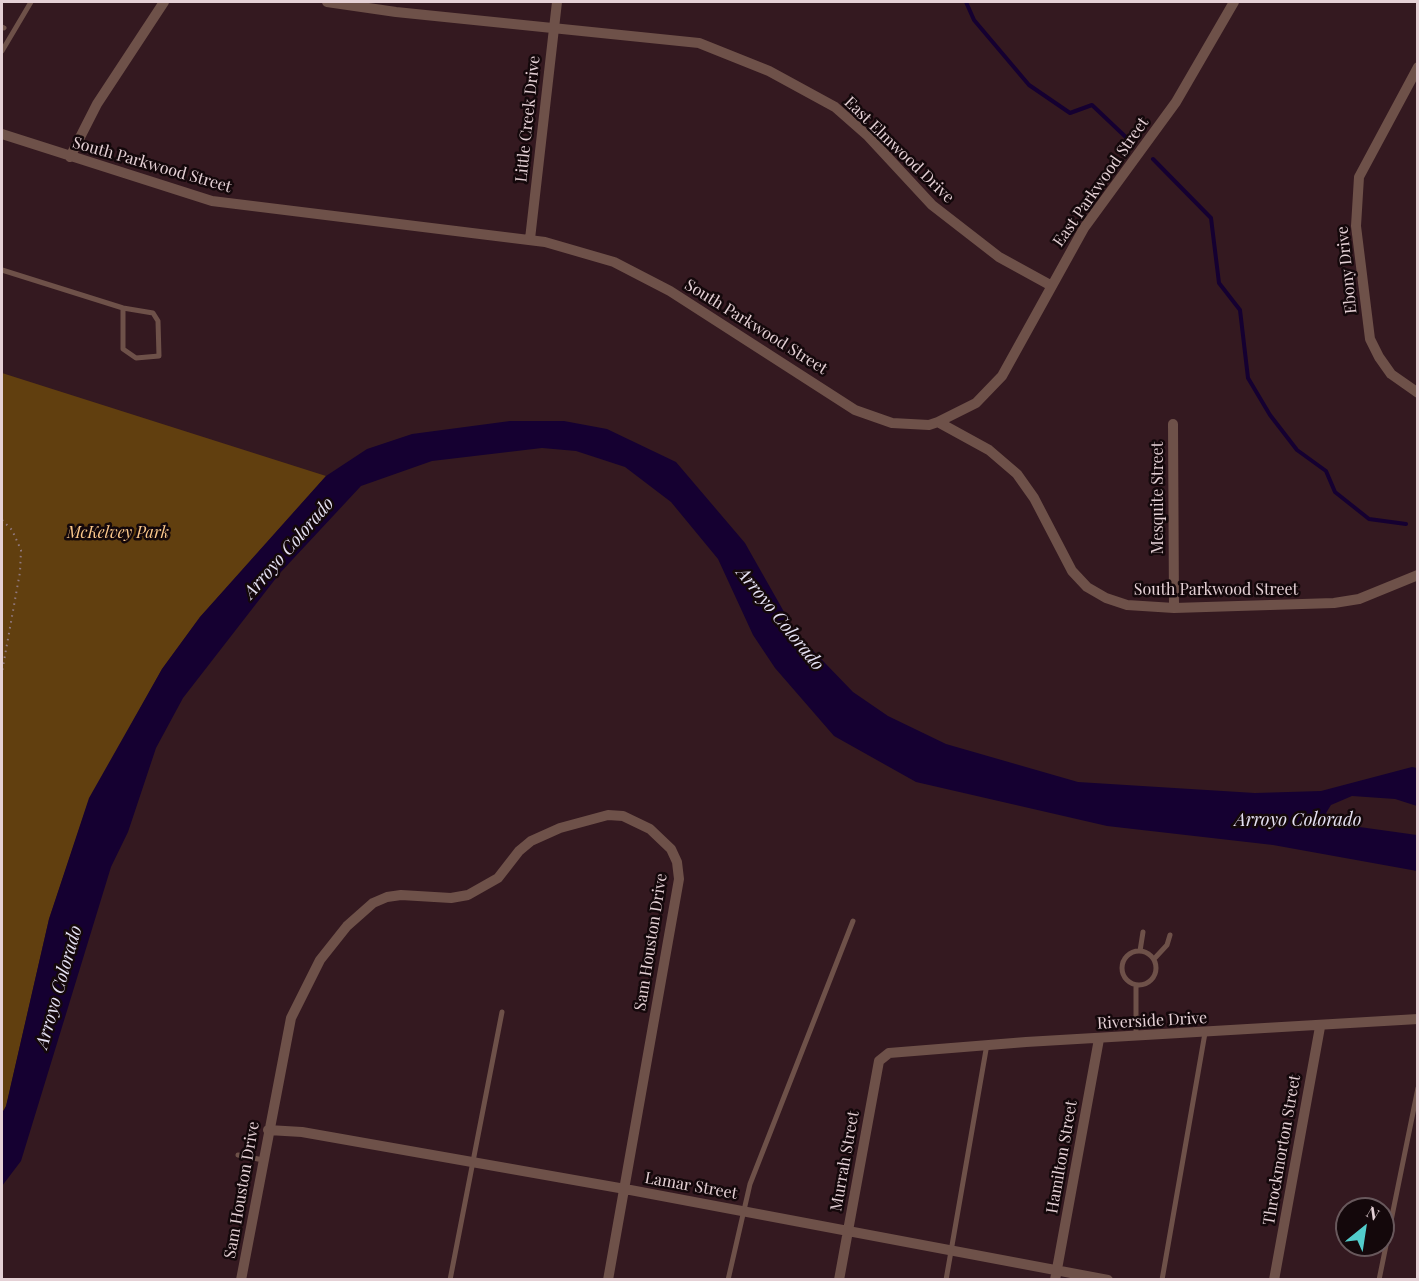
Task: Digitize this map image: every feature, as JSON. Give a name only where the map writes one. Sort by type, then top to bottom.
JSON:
[{"type":"street","points":[[70,157],[97,104],[164,2]]},
{"type":"street","name":"East Elmwood Drive","points":[[327,2],[396,12],[699,43],[769,71],[835,107],[868,136],[932,205],[999,256],[1050,285]]},
{"type":"street","name":"Little Creek Drive","points":[[530,239],[557,2]]},
{"type":"street","name":"East Parkwood Street","points":[[938,422],[976,403],[1002,376],[1050,285],[1084,228],[1176,102],[1234,2]]},
{"type":"street","name":"Ebony Drive","points":[[1418,68],[1359,177],[1356,226],[1370,339],[1391,374],[1418,393]]},
{"type":"street","name":"South Parkwood Street","points":[[2,134],[212,201],[530,239],[587,253],[629,268],[873,418],[910,425],[938,422],[977,442],[1017,474],[1042,510],[1072,571],[1087,587],[1106,598],[1127,605],[1174,608],[1334,603],[1359,599],[1418,574]]},
{"type":"street","name":"Mesquite Street","points":[[1173,424],[1174,608]]},
{"type":"street","name":"Sam Houston Drive","points":[[241,1280],[262,1160],[291,1018],[298,999],[320,960],[360,912],[387,897],[451,898],[468,895],[498,878],[519,851],[544,834],[608,815],[623,816],[650,829],[671,849],[677,862],[679,879],[608,1280]]},
{"type":"street","name":"Riverside Drive","points":[[889,1053],[987,1044],[1320,1027],[1418,1019]]},
{"type":"street","name":"Throckmorton Street","points":[[1274,1280],[1320,1027]]},
{"type":"street","name":"Hamilton Street","points":[[1056,1275],[1099,1039]]},
{"type":"street","name":"Murrah Street","points":[[839,1280],[879,1061],[889,1053]]},
{"type":"street","name":"Lamar Street","points":[[268,1130],[302,1132],[625,1189],[848,1229],[1056,1275],[1108,1280]]},
{"type":"lane","points":[[2,51],[31,2]]},
{"type":"lane","points":[[2,270],[123,308],[153,313],[158,321],[159,356],[136,358],[123,349],[123,308]]},
{"type":"lane","points":[[728,1280],[742,1210],[750,1184],[853,921]]},
{"type":"lane","points":[[1140,951],[1143,932]]},
{"type":"lane","points":[[1154,959],[1167,945],[1170,935]]},
{"type":"lane","points":[[1140,951],[1154,959],[1156,970],[1152,980],[1136,985],[1126,980],[1122,969],[1125,958],[1140,951]]},
{"type":"lane","points":[[1136,985],[1136,1037]]},
{"type":"lane","points":[[450,1280],[502,1012]]},
{"type":"lane","points":[[1162,1280],[1205,1033]]},
{"type":"lane","points":[[946,1280],[987,1044]]},
{"type":"lane","points":[[1379,1280],[1418,1088]]},
{"type":"lane","points":[[238,1155],[262,1160]]},
{"type":"path","points":[[2,520],[12,530],[21,550],[21,572],[2,672]]},
{"type":"green space","name":"McKelvey Park","points":[[2,373],[326,476],[200,617],[162,669],[88,803],[49,919],[6,1107],[2,1113]]},
{"type":"water","name":"Arroyo Colorado","points":[[510,421],[564,421],[607,429],[676,462],[745,543],[796,633],[853,692],[888,716],[946,744],[1078,782],[1255,793],[1321,791],[1412,767],[1417,768],[1417,806],[1395,799],[1352,796],[1331,805],[1326,813],[1338,824],[1417,835],[1417,871],[1273,845],[1107,826],[916,782],[834,736],[775,668],[753,635],[718,559],[671,502],[625,467],[576,451],[542,448],[432,461],[361,486],[280,573],[183,698],[156,748],[128,832],[111,867],[21,1161],[2,1186],[2,1113],[6,1106],[49,919],[89,798],[162,669],[200,617],[326,476],[367,449],[412,434]]},
{"type":"waterway","points":[[966,2],[974,20],[1029,85],[1070,113],[1092,105],[1131,142]]},
{"type":"waterway","points":[[1153,159],[1211,218],[1219,283],[1240,310],[1248,378],[1270,415],[1297,450],[1326,471],[1335,492],[1369,519],[1406,524]]}]
